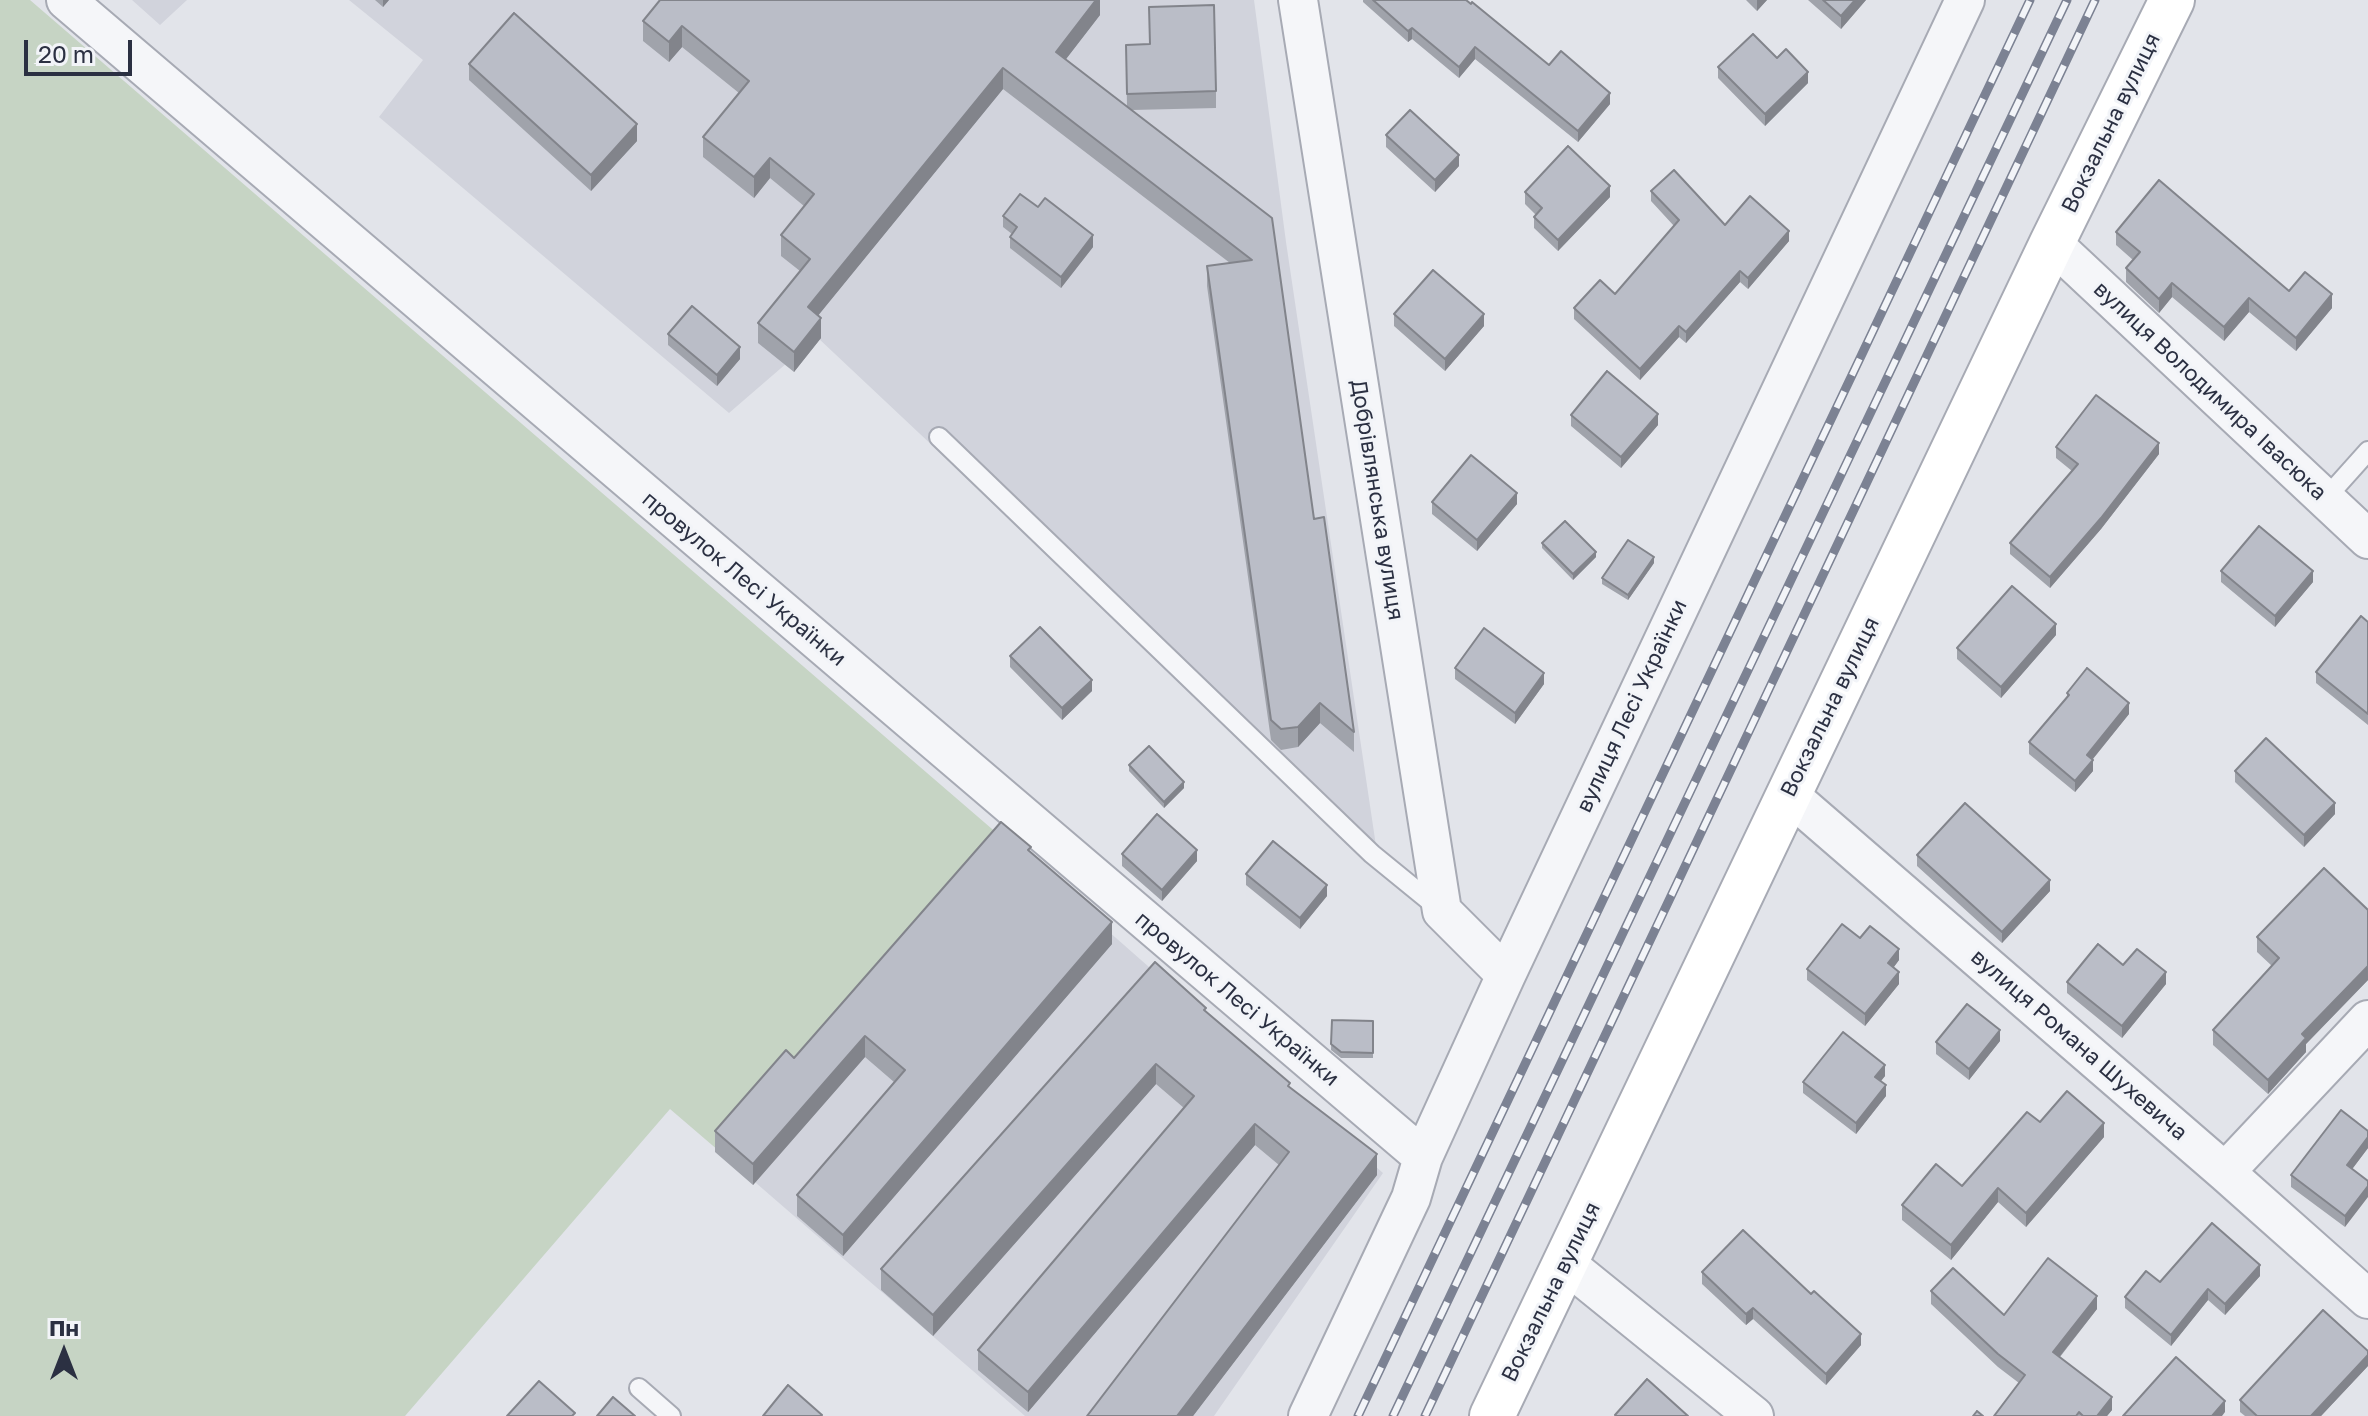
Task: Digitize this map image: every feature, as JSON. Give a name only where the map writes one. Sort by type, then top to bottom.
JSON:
[{"type":"street","name":"провулок Лесі Українки","points":[[66,0],[1423,1157]]},
{"type":"street","name":"Добрівлянська вулиця","points":[[1298,0],[1442,911]]},
{"type":"street","name":"вулиця Лесі Українки","points":[[1308,1416],[1411,1198],[1423,1157],[1506,975],[1965,0]]},
{"type":"street","name":"Вокзальна вулиця","points":[[1492,1416],[2052,243],[2172,0]]},
{"type":"street","name":"вулиця Володимира Івасюка","points":[[2052,243],[2368,539]]},
{"type":"street","name":"вулиця Романа Шухевича","points":[[1788,794],[2368,1299]]},
{"type":"street","points":[[1442,911],[1506,975]]},
{"type":"street","points":[[2225,1172],[2368,1020]]},
{"type":"street","points":[[1565,1263],[1754,1416]]},
{"type":"lane","points":[[939,437],[1372,854],[1442,911]]},
{"type":"lane","points":[[2325,499],[2368,451]]},
{"type":"lane","points":[[639,1388],[671,1416]]},
{"type":"shaded area","points":[[132,0],[187,0],[160,25]]},
{"type":"shaded area","points":[[349,0],[1254,0],[1286,242],[1379,866],[817,337],[729,413],[379,117],[423,60]]},
{"type":"shaded area","points":[[999,835],[1383,1173],[1214,1416],[1025,1416],[726,1157]]},
{"type":"green space","points":[[0,0],[30,0],[999,835],[726,1157],[670,1109],[405,1416],[0,1416]]},
{"type":"building","points":[[660,0],[1096,0],[1056,52],[1272,218],[1314,519],[1324,517],[1354,732],[1320,703],[1298,727],[1281,729],[1271,720],[1207,266],[1252,260],[1003,68],[808,307],[821,318],[794,352],[758,323],[810,259],[781,235],[814,194],[770,158],[754,177],[703,137],[749,81],[682,26],[669,42],[643,21]]},
{"type":"building","points":[[1373,0],[1472,2],[1549,65],[1561,51],[1610,93],[1578,131],[1475,47],[1459,67],[1412,28],[1408,31]]},
{"type":"building","points":[[1823,0],[1855,0],[1841,16]]},
{"type":"building","points":[[1214,5],[1216,91],[1127,94],[1126,45],[1150,44],[1149,7]]},
{"type":"building","points":[[514,13],[637,124],[591,175],[469,64]]},
{"type":"building","points":[[1753,34],[1777,58],[1786,49],[1808,72],[1765,114],[1718,67]]},
{"type":"building","points":[[1410,110],[1459,155],[1435,180],[1386,135]]},
{"type":"building","points":[[1568,146],[1610,186],[1558,240],[1534,217],[1542,208],[1525,192]]},
{"type":"building","points":[[1674,170],[1725,225],[1750,196],[1789,231],[1748,278],[1740,271],[1686,332],[1679,326],[1640,369],[1574,308],[1600,280],[1615,294],[1679,220],[1651,191]]},
{"type":"building","points":[[2159,180],[2289,291],[2305,272],[2332,294],[2296,338],[2249,298],[2224,327],[2172,283],[2159,299],[2126,268],[2140,252],[2116,232]]},
{"type":"building","points":[[1020,194],[1038,207],[1045,198],[1093,235],[1061,277],[1010,237],[1017,227],[1003,216]]},
{"type":"building","points":[[1433,270],[1484,314],[1445,359],[1394,314]]},
{"type":"building","points":[[692,306],[740,347],[717,375],[668,334]]},
{"type":"building","points":[[1607,371],[1658,414],[1621,457],[1571,415]]},
{"type":"building","points":[[2096,395],[2159,443],[2050,577],[2010,543],[2078,464],[2056,447]]},
{"type":"building","points":[[1471,455],[1517,493],[1477,540],[1432,502]]},
{"type":"building","points":[[1565,521],[1596,552],[1573,574],[1542,543]]},
{"type":"building","points":[[2259,526],[2313,571],[2275,616],[2221,571]]},
{"type":"building","points":[[1628,540],[1654,557],[1628,595],[1602,578]]},
{"type":"building","points":[[2012,586],[2056,624],[2001,687],[1957,648]]},
{"type":"building","points":[[2361,616],[2368,622],[2368,714],[2316,672]]},
{"type":"building","points":[[1040,627],[1092,680],[1062,708],[1010,656]]},
{"type":"building","points":[[1484,628],[1544,673],[1515,713],[1455,668]]},
{"type":"building","points":[[2087,668],[2129,703],[2087,755],[2093,760],[2075,781],[2029,742],[2069,695],[2067,693]]},
{"type":"building","points":[[2266,738],[2335,803],[2304,835],[2235,771]]},
{"type":"building","points":[[1149,746],[1184,782],[1164,802],[1129,765]]},
{"type":"building","points":[[1965,803],[2050,880],[2002,932],[1917,855]]},
{"type":"building","points":[[1157,814],[1197,850],[1162,890],[1122,854]]},
{"type":"building","points":[[1001,822],[1031,847],[1028,850],[1112,922],[843,1235],[797,1195],[905,1070],[865,1036],[753,1164],[715,1131],[786,1050],[794,1058]]},
{"type":"building","points":[[1273,841],[1327,885],[1300,918],[1246,874]]},
{"type":"building","points":[[2324,868],[2368,910],[2368,966],[2302,1034],[2306,1038],[2268,1080],[2213,1030],[2279,958],[2257,937]]},
{"type":"building","points":[[1842,924],[1860,938],[1870,926],[1899,949],[1888,963],[1899,972],[1865,1014],[1807,969]]},
{"type":"building","points":[[2098,944],[2123,965],[2137,949],[2166,972],[2122,1026],[2067,982]]},
{"type":"building","points":[[1155,962],[1206,1008],[1204,1010],[1290,1083],[1288,1086],[1377,1154],[1177,1416],[1087,1416],[1289,1152],[1255,1124],[1028,1392],[978,1350],[1194,1096],[1156,1064],[933,1315],[881,1269]]},
{"type":"building","points":[[1967,1004],[2000,1030],[1969,1069],[1936,1042]]},
{"type":"building","points":[[1332,1020],[1373,1021],[1373,1053],[1341,1052],[1331,1044]]},
{"type":"building","points":[[1843,1032],[1885,1065],[1875,1077],[1886,1085],[1856,1123],[1803,1082]]},
{"type":"building","points":[[2067,1091],[2104,1123],[2026,1213],[1998,1188],[1951,1245],[1902,1205],[1936,1164],[1962,1186],[2027,1112],[2040,1122]]},
{"type":"building","points":[[2341,1110],[2368,1131],[2368,1137],[2347,1165],[2368,1181],[2368,1186],[2345,1216],[2291,1175]]},
{"type":"building","points":[[2212,1223],[2260,1265],[2225,1304],[2208,1289],[2171,1335],[2125,1297],[2146,1271],[2160,1282]]},
{"type":"building","points":[[1743,1230],[1811,1294],[1814,1291],[1861,1334],[1826,1374],[1753,1308],[1746,1314],[1702,1272]]},
{"type":"building","points":[[2048,1258],[2097,1296],[2053,1352],[2112,1397],[2097,1416],[2083,1416],[2079,1412],[2076,1416],[1994,1416],[2025,1375],[1931,1291],[1953,1268],[2004,1315]]},
{"type":"building","points":[[2323,1310],[2368,1351],[2368,1355],[2311,1416],[2257,1416],[2240,1400]]},
{"type":"building","points":[[2176,1357],[2225,1401],[2212,1416],[2123,1416]]},
{"type":"building","points":[[1647,1379],[1688,1416],[1616,1416]]},
{"type":"building","points":[[539,1381],[575,1413],[572,1416],[507,1416]]},
{"type":"building","points":[[788,1385],[822,1415],[763,1416]]},
{"type":"building","points":[[613,1397],[635,1416],[597,1416]]},
{"type":"railway","points":[[1358,1416],[2030,0]]},
{"type":"railway","points":[[1393,1416],[2067,0]]},
{"type":"railway","points":[[1425,1416],[2095,0]]}]
